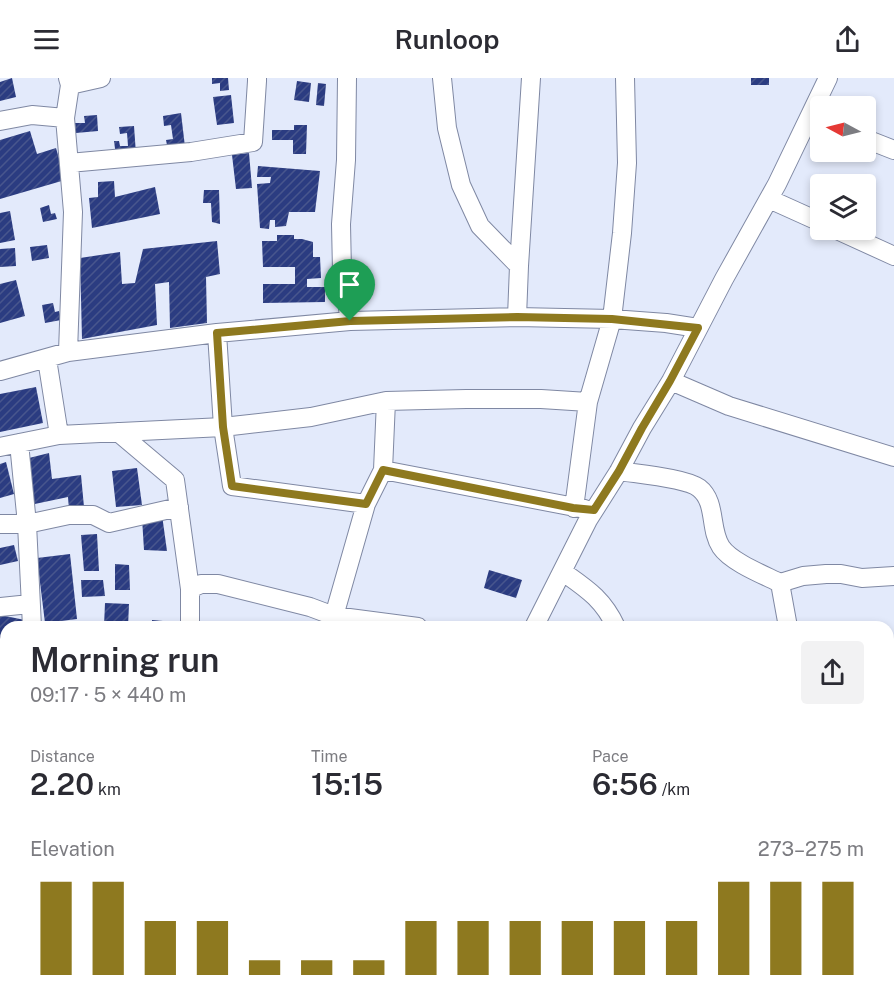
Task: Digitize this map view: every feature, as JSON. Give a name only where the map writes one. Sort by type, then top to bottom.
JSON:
[{"type":"street","points":[[68,352],[73,212],[65,118],[69,81],[101,78]]},
{"type":"street","points":[[69,163],[191,152],[253,142],[256,78]]},
{"type":"street","points":[[346,78],[346,160],[341,224],[342,271],[350,321]]},
{"type":"street","points":[[442,78],[447,128],[461,185],[480,226],[519,266]]},
{"type":"street","points":[[517,317],[531,78]]},
{"type":"street","points":[[573,508],[588,402],[612,319],[627,163],[625,78]]},
{"type":"street","points":[[822,96],[828,78]]},
{"type":"street","points":[[0,121],[32,115],[65,118]]},
{"type":"street","points":[[537,621],[594,510],[670,381],[724,279],[810,128]]},
{"type":"street","points":[[876,143],[894,150]]},
{"type":"street","points":[[769,199],[810,217]]},
{"type":"street","points":[[859,240],[894,256]]},
{"type":"street","points":[[0,371],[68,352],[217,333],[350,321],[517,317],[612,319],[698,328]]},
{"type":"street","points":[[217,333],[223,427],[232,486],[366,504]]},
{"type":"street","points":[[47,359],[59,435]]},
{"type":"street","points":[[670,381],[729,406],[894,457]]},
{"type":"street","points":[[0,447],[59,435],[223,427],[311,417],[386,401],[541,399],[588,402]]},
{"type":"street","points":[[190,589],[201,584],[218,584],[310,607],[334,621],[366,504],[383,470],[386,401]]},
{"type":"street","points":[[118,432],[174,480],[190,589],[189,621]]},
{"type":"street","points":[[19,443],[27,524],[31,621]]},
{"type":"street","points":[[383,470],[573,508],[594,510]]},
{"type":"street","points":[[619,471],[692,483],[705,493],[716,537],[725,552],[747,567],[780,582],[803,576],[826,574],[862,578],[894,576]]},
{"type":"street","points":[[0,524],[27,524],[69,515],[93,515],[108,523],[179,507]]},
{"type":"street","points":[[563,572],[586,588],[603,604],[613,621]]},
{"type":"street","points":[[780,582],[787,621]]},
{"type":"street","points":[[0,608],[30,604]]},
{"type":"building","points":[[12,78],[16,97],[0,101],[0,82]]},
{"type":"building","points":[[212,78],[228,78],[229,90],[220,91],[220,83],[212,84]]},
{"type":"building","points":[[751,78],[769,78],[769,85],[751,85]]},
{"type":"building","points":[[297,81],[311,83],[309,102],[294,100]]},
{"type":"building","points":[[318,83],[326,84],[324,106],[316,105]]},
{"type":"building","points":[[231,95],[234,123],[217,125],[213,97]]},
{"type":"building","points":[[181,113],[185,147],[168,150],[166,140],[173,139],[171,125],[164,126],[163,116]]},
{"type":"building","points":[[97,115],[98,131],[76,133],[75,123],[85,123],[84,116]]},
{"type":"building","points":[[294,125],[307,125],[306,154],[293,154],[293,140],[272,140],[272,130],[294,130]]},
{"type":"building","points":[[134,126],[136,154],[116,156],[114,141],[119,141],[120,146],[128,146],[127,133],[120,134],[119,127]]},
{"type":"building","points":[[30,131],[37,154],[56,148],[65,180],[0,199],[0,140]]},
{"type":"building","points":[[249,153],[252,188],[236,189],[232,155]]},
{"type":"building","points":[[258,166],[320,171],[315,212],[289,212],[286,226],[275,227],[275,220],[270,220],[269,229],[260,228],[257,184],[270,183],[271,177],[257,177]]},
{"type":"building","points":[[114,181],[115,197],[155,187],[160,214],[92,228],[89,198],[98,197],[98,182]]},
{"type":"building","points":[[204,190],[219,190],[220,224],[212,222],[211,203],[203,203]]},
{"type":"building","points":[[49,205],[51,214],[55,213],[57,219],[43,222],[40,208]]},
{"type":"building","points":[[10,211],[15,240],[0,243],[0,213]]},
{"type":"building","points":[[277,235],[294,235],[294,239],[313,242],[313,257],[320,257],[321,278],[307,279],[307,287],[325,287],[325,302],[263,303],[263,284],[295,284],[295,267],[263,267],[262,241],[277,241]]},
{"type":"building","points":[[217,241],[220,274],[206,277],[207,323],[170,328],[169,282],[155,284],[157,325],[82,339],[80,258],[120,252],[122,284],[135,283],[143,249]]},
{"type":"building","points":[[47,245],[49,258],[32,261],[30,247]]},
{"type":"building","points":[[15,248],[16,266],[0,267],[0,249]]},
{"type":"building","points":[[16,280],[25,316],[0,323],[0,284]]},
{"type":"building","points":[[53,303],[55,312],[59,311],[61,320],[45,323],[42,305]]},
{"type":"building","points":[[36,387],[43,423],[0,432],[0,394]]},
{"type":"building","points":[[49,453],[52,479],[81,475],[84,507],[69,510],[68,497],[30,505],[25,459]]},
{"type":"building","points":[[6,462],[14,494],[0,498],[0,464]]},
{"type":"building","points":[[137,468],[142,505],[116,507],[112,471]]},
{"type":"building","points":[[162,515],[167,551],[144,550],[142,518]]},
{"type":"building","points":[[97,534],[99,571],[84,571],[81,535]]},
{"type":"building","points":[[14,545],[18,561],[0,565],[0,548]]},
{"type":"building","points":[[70,554],[77,619],[45,621],[37,558]]},
{"type":"building","points":[[115,564],[129,565],[130,590],[115,590]]},
{"type":"building","points":[[489,570],[522,580],[516,598],[484,588]]},
{"type":"building","points":[[81,580],[103,580],[105,596],[82,597]]},
{"type":"building","points":[[105,603],[129,604],[128,621],[104,621]]},
{"type":"building","points":[[0,615],[25,621],[0,621]]},
{"type":"route","points":[[517,317],[612,319],[698,328],[619,471],[594,510],[573,508],[383,470],[366,504],[232,486],[223,427],[217,333],[350,321],[517,317]]}]
